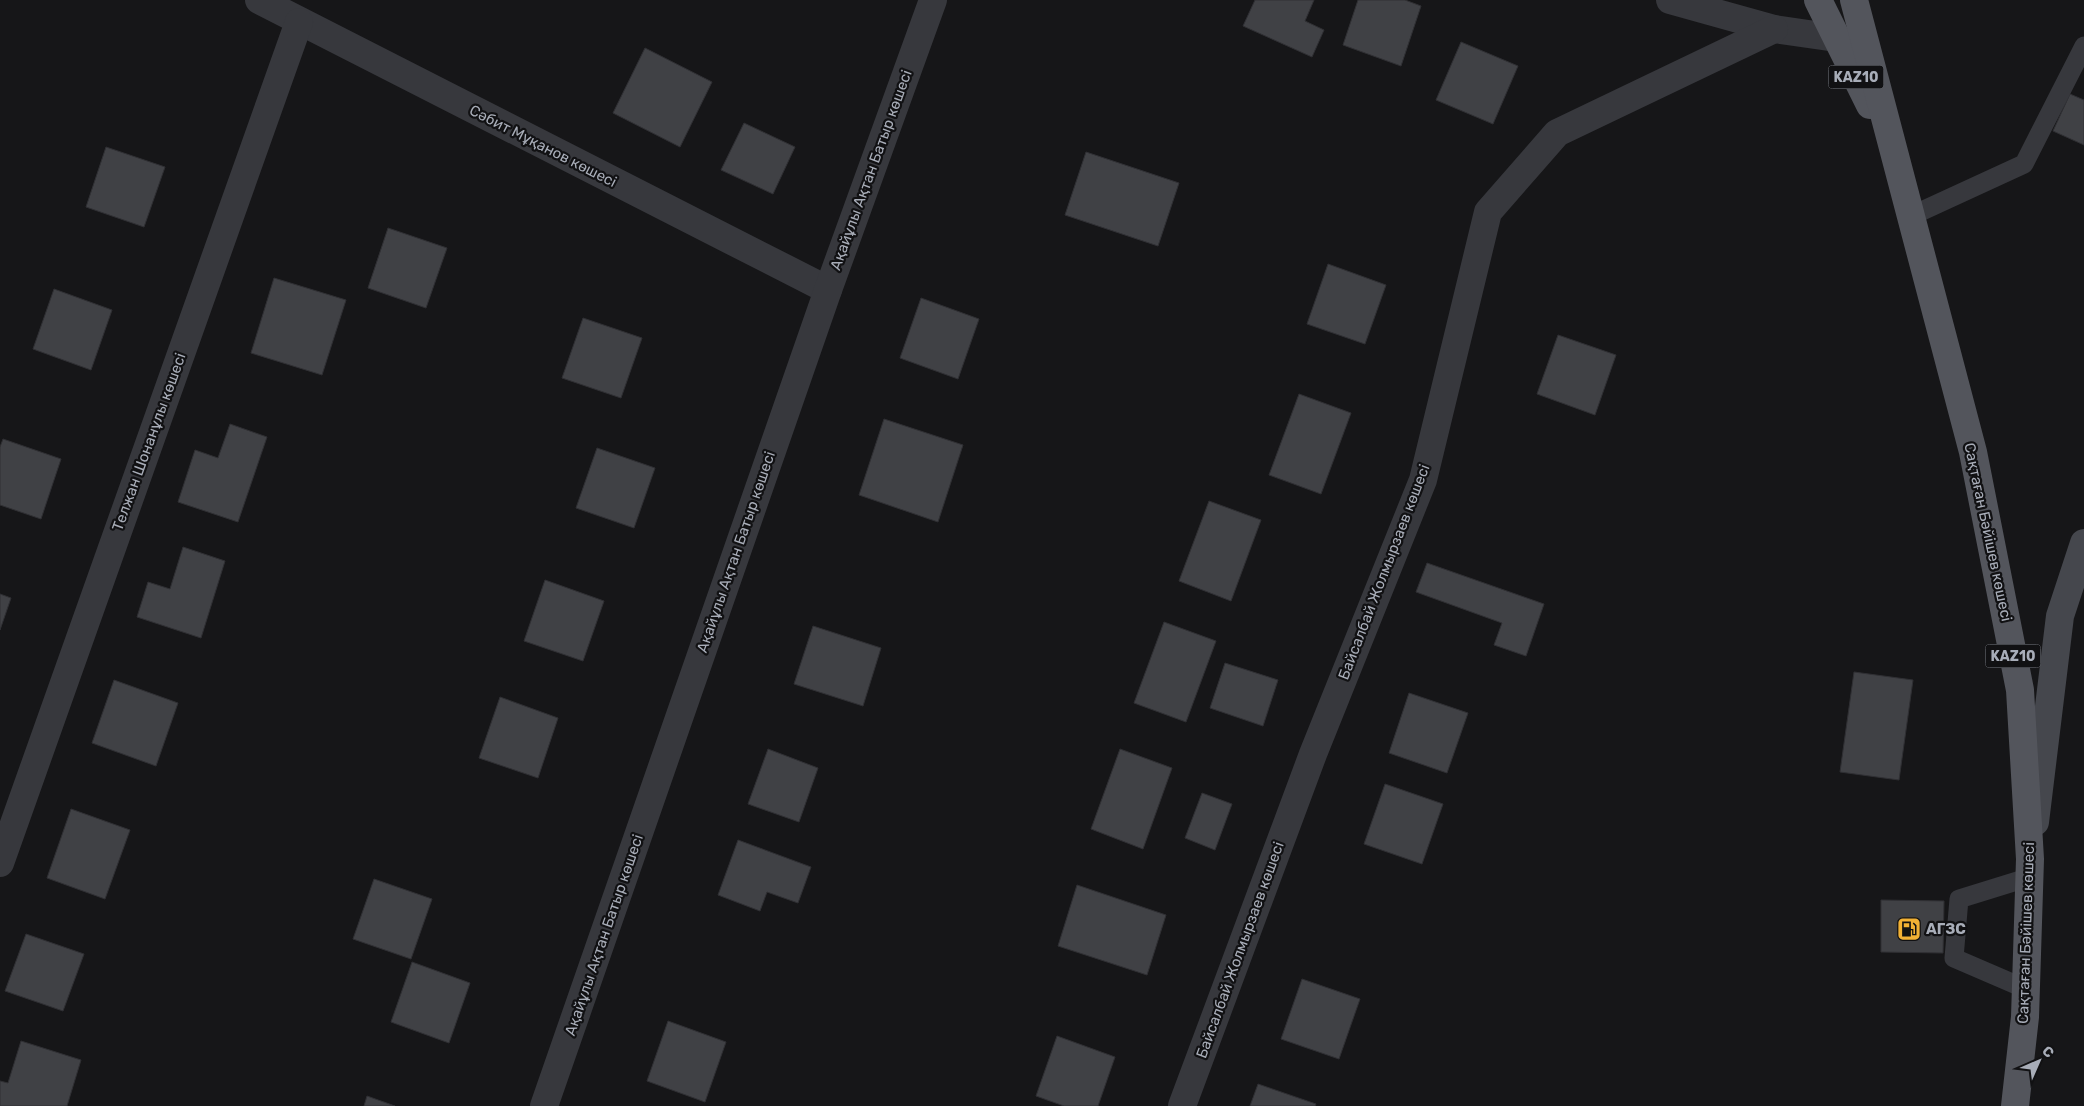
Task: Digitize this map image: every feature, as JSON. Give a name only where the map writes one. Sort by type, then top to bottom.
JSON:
[{"type":"main road","name":"KAZ10","points":[[1818,0],[1894,154]]},
{"type":"main road","name":"Сақтаған Бәйішев көшесі","points":[[1854,0],[1973,452],[2020,690],[2030,868],[2025,1017],[2015,1106]]},
{"type":"main road","points":[[2030,868],[2060,616],[2084,543]]},
{"type":"street","name":"Сәбит Мұқанов көшесі","points":[[259,0],[828,290]]},
{"type":"street","name":"Ақайұлы Ақтан Батыр көшесі","points":[[544,1106],[828,290],[933,0]]},
{"type":"street","points":[[1670,0],[1774,29],[1836,38]]},
{"type":"street","name":"Телжан Шонанұлы көшесі","points":[[0,863],[299,22]]},
{"type":"street","name":"Байсалбай Жолмырзаев көшесі","points":[[1182,1106],[1313,754],[1423,480],[1488,212],[1557,132],[1774,29]]},
{"type":"lane","points":[[1911,216],[2024,164],[2084,46]]},
{"type":"lane","points":[[2026,989],[1954,958],[1959,899],[2030,868]]},
{"type":"building","points":[[1255,0],[1314,0],[1305,21],[1324,30],[1312,57],[1243,26]]},
{"type":"building","points":[[1358,0],[1405,0],[1421,6],[1401,66],[1343,45]]},
{"type":"building","points":[[1461,42],[1518,66],[1493,124],[1436,100]]},
{"type":"building","points":[[645,48],[712,82],[680,147],[613,113]]},
{"type":"building","points":[[2070,94],[2084,100],[2084,145],[2053,131]]},
{"type":"building","points":[[744,123],[795,147],[773,194],[721,170]]},
{"type":"building","points":[[106,147],[165,167],[144,227],[86,207]]},
{"type":"building","points":[[1086,152],[1179,183],[1158,246],[1065,215]]},
{"type":"building","points":[[388,228],[447,248],[426,308],[368,288]]},
{"type":"building","points":[[1328,264],[1386,285],[1365,344],[1307,324]]},
{"type":"building","points":[[274,278],[346,300],[322,375],[251,353]]},
{"type":"building","points":[[54,289],[112,310],[91,370],[33,349]]},
{"type":"building","points":[[921,298],[979,319],[958,379],[900,358]]},
{"type":"building","points":[[583,318],[642,338],[621,398],[562,378]]},
{"type":"building","points":[[1558,335],[1616,355],[1595,415],[1537,394]]},
{"type":"building","points":[[1299,394],[1351,413],[1321,494],[1269,475]]},
{"type":"building","points":[[884,419],[963,445],[938,522],[859,495]]},
{"type":"building","points":[[230,424],[267,437],[238,522],[178,502],[195,450],[218,458]]},
{"type":"building","points":[[3,439],[61,459],[41,519],[0,505],[0,447]]},
{"type":"building","points":[[597,448],[655,468],[634,528],[576,508]]},
{"type":"building","points":[[1209,501],[1261,520],[1231,601],[1179,581]]},
{"type":"building","points":[[183,547],[225,561],[201,638],[137,617],[148,582],[170,589]]},
{"type":"building","points":[[1427,563],[1544,604],[1526,656],[1494,645],[1502,623],[1416,592]]},
{"type":"building","points":[[545,580],[604,601],[583,661],[524,641]]},
{"type":"building","points":[[0,594],[11,598],[0,630]]},
{"type":"building","points":[[1164,622],[1216,641],[1186,722],[1134,703]]},
{"type":"building","points":[[813,626],[881,648],[863,706],[794,684]]},
{"type":"building","points":[[1225,663],[1278,680],[1263,726],[1210,708]]},
{"type":"building","points":[[1854,672],[1913,680],[1899,780],[1840,772]]},
{"type":"building","points":[[114,680],[178,703],[156,766],[92,743]]},
{"type":"building","points":[[1409,693],[1468,713],[1447,773],[1389,753]]},
{"type":"building","points":[[500,697],[558,718],[538,778],[479,758]]},
{"type":"building","points":[[768,749],[818,768],[799,822],[748,804]]},
{"type":"building","points":[[1120,749],[1172,768],[1143,849],[1091,829]]},
{"type":"building","points":[[1385,784],[1443,804],[1422,864],[1364,844]]},
{"type":"building","points":[[1202,793],[1232,804],[1215,850],[1185,838]]},
{"type":"building","points":[[71,809],[130,830],[105,899],[47,878]]},
{"type":"building","points":[[738,840],[811,867],[798,903],[767,892],[760,911],[718,895]]},
{"type":"building","points":[[374,879],[432,899],[411,959],[353,939]]},
{"type":"building","points":[[1077,885],[1166,915],[1147,975],[1058,946]]},
{"type":"building","points":[[1881,900],[1944,901],[1943,953],[1881,952]]},
{"type":"building","points":[[26,934],[84,954],[63,1011],[5,991]]},
{"type":"building","points":[[412,962],[470,983],[449,1043],[391,1022]]},
{"type":"building","points":[[1302,979],[1360,999],[1339,1059],[1281,1039]]},
{"type":"building","points":[[668,1021],[726,1042],[705,1102],[647,1081]]},
{"type":"building","points":[[1057,1036],[1115,1057],[1098,1106],[1064,1106],[1036,1096]]},
{"type":"building","points":[[21,1041],[81,1060],[67,1106],[0,1106],[0,1081],[8,1083]]},
{"type":"building","points":[[1258,1084],[1316,1104],[1315,1106],[1250,1106]]},
{"type":"building","points":[[367,1096],[395,1106],[364,1106]]},
{"type":"place","name":"АГЗС","points":[[1909,929]]}]
